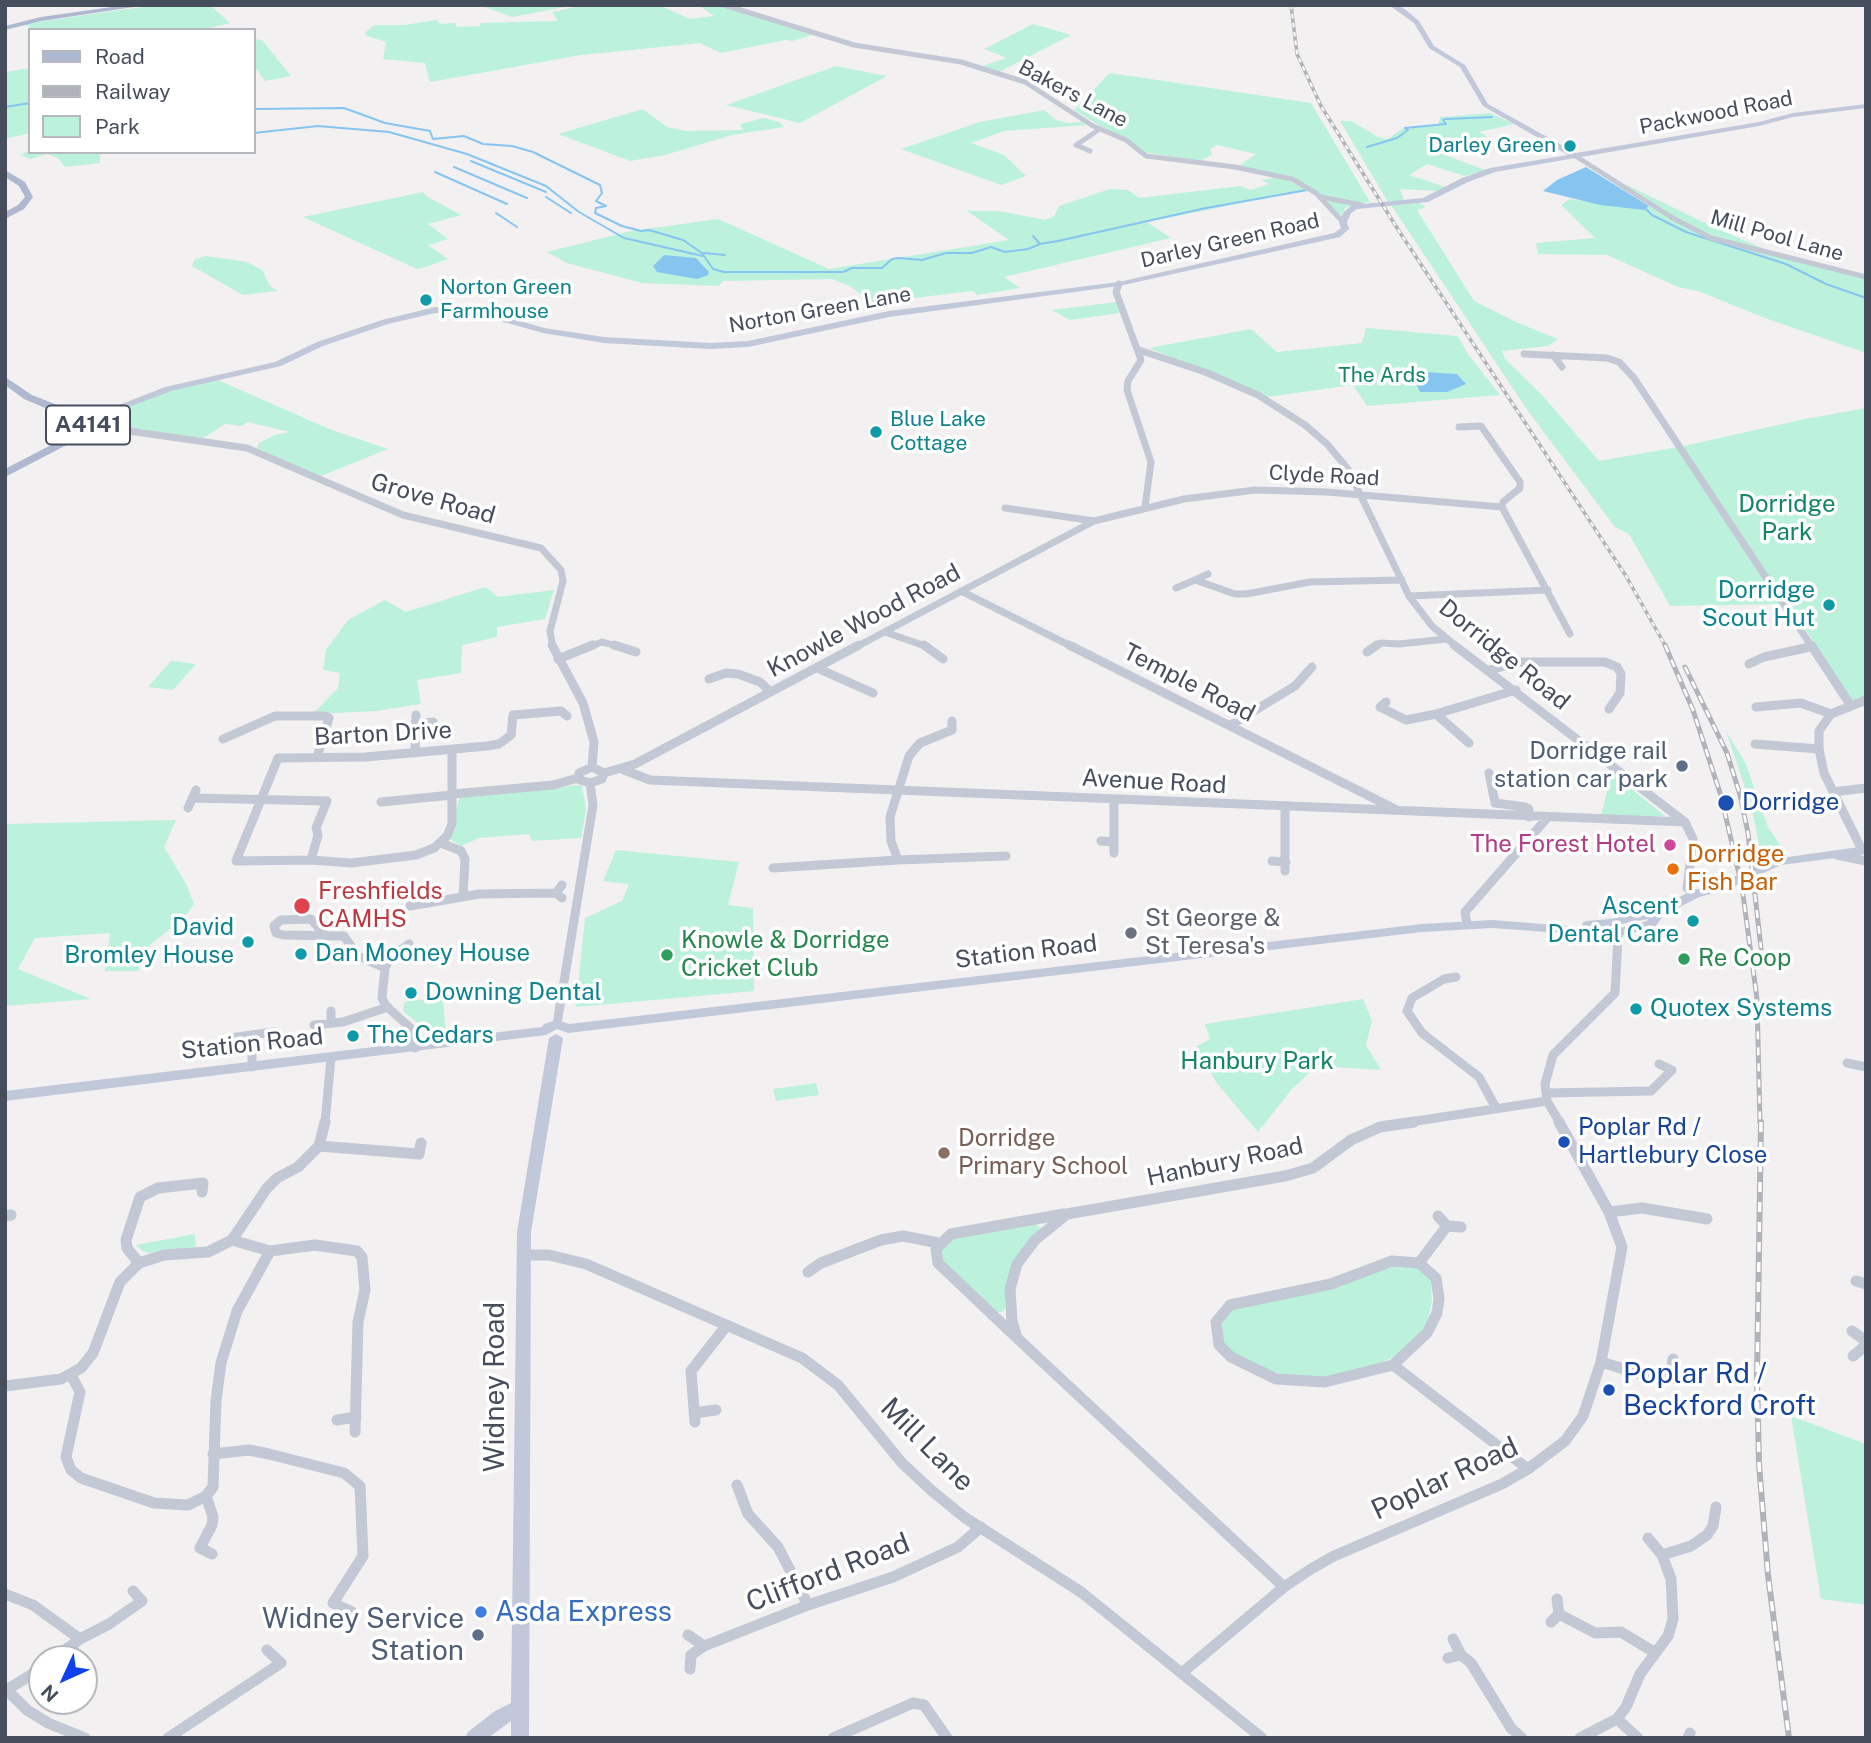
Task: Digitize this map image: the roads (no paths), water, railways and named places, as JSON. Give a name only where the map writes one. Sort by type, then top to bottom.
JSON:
[{"type":"main road","points":[[5,28],[41,19],[144,5]]},
{"type":"main road","points":[[5,173],[22,184],[29,197],[21,207],[5,216]]},
{"type":"main road","name":"A4141","points":[[5,380],[36,400],[87,424],[78,435],[5,474]]},
{"type":"street","name":"Bakers Lane","points":[[724,5],[853,45],[958,61],[1025,82],[1100,130],[1126,140],[1151,157],[1235,167],[1292,179],[1321,197],[1343,222]]},
{"type":"street","points":[[1392,5],[1417,22],[1431,47],[1463,66],[1485,105],[1574,155]]},
{"type":"street","name":"Packwood Road","points":[[1574,155],[1712,133],[1793,115],[1866,106]]},
{"type":"street","points":[[1090,151],[1076,145],[1100,130]]},
{"type":"street","points":[[1362,205],[1421,201],[1493,170],[1574,155]]},
{"type":"street","name":"Mill Pool Lane","points":[[1574,155],[1671,217],[1711,238],[1866,277]]},
{"type":"street","name":"Bakers Lane","points":[[1321,197],[1362,205]]},
{"type":"street","name":"Darley Green Road","points":[[1117,288],[1337,234],[1345,229],[1343,222],[1348,212],[1362,205]]},
{"type":"street","name":"Norton Green Lane","points":[[87,424],[168,389],[278,364],[320,344],[385,322],[435,310],[472,310],[543,330],[604,340],[710,346],[764,341],[889,314],[1103,287],[1117,288]]},
{"type":"street","points":[[1117,288],[1141,360],[1128,381],[1127,390],[1151,462],[1145,507]]},
{"type":"street","name":"Dorridge Road","points":[[1139,350],[1235,384],[1276,406],[1327,444],[1348,469],[1363,495],[1409,596],[1446,639],[1685,822]]},
{"type":"street","points":[[1524,354],[1592,356],[1619,362],[1633,377],[1851,706]]},
{"type":"street","points":[[1552,355],[1562,367]]},
{"type":"street","name":"Grove Road","points":[[87,424],[247,448],[402,515],[541,548],[555,562],[563,581],[551,631],[551,644],[577,687],[583,703],[594,742],[592,767]]},
{"type":"street","points":[[1459,427],[1481,426],[1520,482],[1520,488],[1503,502],[1502,507],[1570,634]]},
{"type":"street","name":"Clyde Road","points":[[1145,507],[1255,490],[1363,495],[1502,507]]},
{"type":"street","points":[[1005,508],[1018,507],[1094,521]]},
{"type":"street","name":"Knowle Wood Road","points":[[604,773],[624,769],[1094,521],[1145,507]]},
{"type":"street","points":[[1176,588],[1208,574]]},
{"type":"street","points":[[1195,580],[1225,591],[1246,594],[1310,582],[1402,580]]},
{"type":"street","points":[[1409,596],[1548,590]]},
{"type":"street","name":"Temple Road","points":[[961,591],[1400,812]]},
{"type":"street","points":[[885,632],[904,641],[926,646],[943,659]]},
{"type":"street","points":[[1362,642],[1370,649],[1381,643],[1399,644],[1446,639]]},
{"type":"street","points":[[558,659],[602,642],[636,652]]},
{"type":"street","points":[[1749,664],[1764,657],[1810,647]]},
{"type":"street","points":[[1489,670],[1522,662],[1605,662],[1617,667],[1621,674],[1620,693],[1609,709]]},
{"type":"street","points":[[1231,725],[1295,686],[1312,667]]},
{"type":"street","points":[[817,668],[873,694]]},
{"type":"street","points":[[709,679],[726,673],[738,674],[760,682],[771,692]]},
{"type":"street","points":[[1406,720],[1436,714],[1516,690]]},
{"type":"street","points":[[1864,854],[1824,773],[1819,749],[1819,731],[1831,714],[1866,700]]},
{"type":"street","points":[[1760,705],[1801,703],[1831,714]]},
{"type":"street","points":[[1379,706],[1418,726]]},
{"type":"street","name":"Barton Drive","points":[[262,800],[278,758],[415,753],[487,746],[507,740],[513,730],[512,711],[563,711]]},
{"type":"street","points":[[1436,714],[1450,733],[1469,743]]},
{"type":"street","points":[[223,739],[275,716],[325,716],[329,718],[317,757]]},
{"type":"street","points":[[415,753],[416,720],[433,722]]},
{"type":"street","points":[[898,860],[891,841],[890,817],[909,756],[914,748],[955,728]]},
{"type":"street","points":[[1756,744],[1819,749]]},
{"type":"street","points":[[262,800],[236,861],[311,860],[338,864],[387,855],[425,853],[441,843],[452,824],[452,750]]},
{"type":"street","points":[[380,802],[553,785],[578,778],[590,783],[602,779],[604,773],[592,767],[581,771],[578,778]]},
{"type":"street","name":"Avenue Road","points":[[624,769],[650,780],[1685,822]]},
{"type":"street","points":[[1489,773],[1495,803],[1527,807],[1529,817]]},
{"type":"street","points":[[557,1030],[593,804],[590,783]]},
{"type":"street","points":[[1833,792],[1866,788]]},
{"type":"street","points":[[188,808],[194,794],[262,800],[327,801],[316,828],[318,835],[311,860]]},
{"type":"street","points":[[1114,800],[1114,853]]},
{"type":"street","points":[[1777,804],[1839,807]]},
{"type":"street","points":[[1272,861],[1286,866],[1285,807]]},
{"type":"street","points":[[1467,924],[1465,912],[1543,825],[1546,818]]},
{"type":"street","points":[[1685,822],[1693,839],[1687,888],[1695,894]]},
{"type":"street","points":[[1101,841],[1114,842]]},
{"type":"street","points":[[441,843],[461,851],[465,859],[463,897]]},
{"type":"street","name":"Station Road","points":[[5,1096],[1467,924],[1531,926],[1579,932],[1613,928],[1651,923],[1659,913],[1695,894],[1722,887],[1778,862],[1828,853],[1864,854]]},
{"type":"street","points":[[773,868],[1006,856]]},
{"type":"street","points":[[410,906],[427,907],[463,897],[560,892]]},
{"type":"street","points":[[324,934],[311,919],[281,920],[274,926],[276,933],[283,935],[344,936],[358,956],[385,968]]},
{"type":"street","points":[[1546,1097],[1546,1075],[1553,1055],[1615,993],[1613,928]]},
{"type":"street","points":[[409,944],[390,958],[385,968],[382,998],[414,1031],[415,1048]]},
{"type":"street","points":[[1456,977],[1444,979],[1412,998],[1407,1012],[1422,1033],[1479,1077],[1496,1108]]},
{"type":"street","points":[[314,1026],[343,1022],[388,1007]]},
{"type":"street","points":[[331,1011],[331,1023]]},
{"type":"street","name":"Widney Road","points":[[520,1738],[524,1255],[526,1222],[557,1030]]},
{"type":"street","points":[[230,1038],[274,1032]]},
{"type":"street","points":[[252,1035],[253,1067]]},
{"type":"street","points":[[5,1386],[61,1379],[89,1361],[120,1282],[139,1263],[164,1255],[208,1252],[232,1240],[267,1188],[277,1178],[298,1167],[319,1146],[327,1115],[331,1058]]},
{"type":"street","points":[[1847,1063],[1866,1067]]},
{"type":"street","name":"Hanbury Road","points":[[939,1243],[951,1234],[1296,1173],[1318,1165],[1351,1140],[1380,1127],[1546,1097],[1651,1091],[1672,1070],[1659,1064]]},
{"type":"street","name":"Poplar Road","points":[[1183,1672],[1284,1587],[1334,1556],[1502,1484],[1554,1450],[1576,1428],[1583,1416],[1601,1362],[1622,1247],[1609,1212],[1546,1097]]},
{"type":"street","points":[[319,1146],[419,1154],[421,1143]]},
{"type":"street","points":[[139,1263],[131,1255],[126,1240],[140,1197],[159,1188],[203,1183],[202,1192]]},
{"type":"street","points":[[1609,1212],[1642,1208],[1707,1219]]},
{"type":"street","name":"Hanbury Road","points":[[1017,1338],[1012,1321],[1010,1289],[1017,1264],[1035,1240],[1067,1214]]},
{"type":"street","points":[[1438,1216],[1447,1226],[1461,1227]]},
{"type":"street","points":[[1419,1263],[1447,1226]]},
{"type":"street","points":[[808,1272],[821,1263],[881,1240],[903,1236],[939,1243],[935,1255],[938,1263],[1284,1587]]},
{"type":"street","points":[[232,1240],[270,1251],[315,1245],[350,1248],[362,1257],[365,1290],[358,1322],[355,1432]]},
{"type":"street","points":[[71,1375],[80,1392],[66,1457],[71,1470],[80,1478],[154,1503],[188,1505],[206,1496],[213,1486],[216,1401],[226,1345],[237,1311],[270,1251]]},
{"type":"street","name":"Mill Lane","points":[[524,1255],[575,1259],[802,1358],[838,1385],[914,1475],[981,1527],[1081,1592],[1262,1738]]},
{"type":"street","points":[[1392,1261],[1419,1263],[1436,1278],[1439,1289],[1437,1313],[1427,1333],[1392,1365],[1325,1382],[1276,1379],[1257,1373],[1231,1357],[1219,1345],[1216,1322],[1230,1305],[1244,1300],[1331,1284],[1392,1261]]},
{"type":"street","points":[[716,1410],[695,1418],[691,1371],[702,1353],[727,1325]]},
{"type":"street","points":[[1852,1331],[1866,1343],[1853,1356]]},
{"type":"street","points":[[1601,1362],[1644,1375],[1671,1376],[1674,1359]]},
{"type":"street","points":[[1392,1365],[1528,1469]]},
{"type":"street","points":[[337,1420],[356,1417]]},
{"type":"street","points":[[213,1454],[249,1450],[269,1454],[344,1474],[360,1486],[363,1556],[333,1603],[352,1612]]},
{"type":"street","points":[[737,1485],[748,1514],[778,1547],[808,1605]]},
{"type":"street","points":[[206,1496],[213,1517],[212,1525],[200,1548],[212,1554]]},
{"type":"street","points":[[1662,1555],[1691,1546],[1707,1535],[1713,1526],[1716,1507]]},
{"type":"street","name":"Clifford Road","points":[[704,1646],[808,1605],[893,1577],[958,1547],[981,1527]]},
{"type":"street","points":[[1580,1738],[1617,1719],[1626,1707],[1640,1674],[1668,1636],[1673,1619],[1671,1579],[1662,1555],[1648,1538]]},
{"type":"street","points":[[72,1645],[142,1601],[133,1591]]},
{"type":"street","points":[[5,1594],[33,1605],[80,1639]]},
{"type":"street","points":[[1557,1599],[1555,1618],[1595,1633],[1621,1632],[1654,1652]]},
{"type":"street","points":[[688,1635],[704,1646],[691,1655],[690,1669]]},
{"type":"street","points":[[1453,1639],[1455,1657],[1482,1678],[1511,1728],[1522,1738]]},
{"type":"street","points":[[168,1738],[281,1663],[267,1650]]},
{"type":"street","points":[[28,1677],[6,1690],[37,1717],[85,1738]]},
{"type":"street","points":[[833,1738],[914,1703],[925,1705],[947,1738]]},
{"type":"street","points":[[474,1738],[501,1717],[519,1708]]},
{"type":"street","points":[[1617,1719],[1638,1738]]},
{"type":"water","points":[[1586,167],[1649,206],[1644,210],[1600,205],[1543,191],[1557,180]]},
{"type":"water","points":[[664,255],[696,258],[709,272],[708,275],[697,279],[657,272],[653,266]]},
{"type":"water","points":[[1415,373],[1457,374],[1466,384],[1447,392],[1420,392],[1413,377]]},
{"type":"waterway","points":[[5,107],[28,103]]},
{"type":"waterway","points":[[256,109],[344,108],[385,123],[430,131],[433,139],[464,136],[483,144],[512,146],[533,152],[600,185],[602,193],[596,201],[606,206],[596,208],[595,213],[622,226],[641,231],[649,230],[683,240],[702,253],[713,269],[724,272],[843,272],[852,268],[882,268],[892,259],[899,258],[922,260],[946,253],[972,253],[991,247],[1005,252],[1028,249],[1040,244]]},
{"type":"waterway","points":[[1367,147],[1397,138],[1408,130],[1405,128],[1446,124],[1443,120],[1446,119],[1492,117]]},
{"type":"waterway","points":[[256,133],[318,126],[389,132],[467,154],[546,186],[579,212],[624,238],[703,256]]},
{"type":"waterway","points":[[471,161],[546,192]]},
{"type":"waterway","points":[[454,167],[527,198]]},
{"type":"waterway","points":[[435,172],[507,204]]},
{"type":"waterway","points":[[1040,244],[1206,208],[1307,190]]},
{"type":"waterway","points":[[546,197],[571,213]]},
{"type":"waterway","points":[[1646,209],[1652,215],[1686,232],[1786,264],[1826,284],[1866,298]]},
{"type":"waterway","points":[[496,213],[517,227]]},
{"type":"waterway","points":[[1033,236],[1040,244]]},
{"type":"waterway","points":[[704,253],[725,255]]},
{"type":"railway","points":[[1291,5],[1297,54],[1321,106],[1397,228],[1626,576],[1665,646]]},
{"type":"railway","points":[[1665,646],[1693,710],[1721,796],[1742,887],[1757,999],[1760,1123]]},
{"type":"railway","points":[[1685,667],[1727,753],[1740,795],[1748,833],[1761,948]]},
{"type":"railway","points":[[1761,1122],[1757,1377],[1759,1464],[1768,1575],[1789,1738]]},
{"type":"place","name":"Darley Green","points":[[1570,146]]},
{"type":"place","name":"Norton Green Farmhouse","points":[[426,300]]},
{"type":"place","name":"Blue Lake Cottage","points":[[876,432]]},
{"type":"place","name":"Dorridge Scout Hut","points":[[1829,605]]},
{"type":"place","name":"Dorridge rail station car park","points":[[1682,766]]},
{"type":"place","name":"Dorridge","points":[[1726,803]]},
{"type":"place","name":"The Forest Hotel","points":[[1670,845]]},
{"type":"place","name":"Dorridge Fish Bar","points":[[1673,869]]},
{"type":"place","name":"Freshfields CAMHS","points":[[302,906]]},
{"type":"place","name":"Ascent Dental Care","points":[[1693,921]]},
{"type":"place","name":"St George & St Teresa's","points":[[1131,933]]},
{"type":"place","name":"David Bromley House","points":[[248,942]]},
{"type":"place","name":"Dan Mooney House","points":[[301,954]]},
{"type":"place","name":"Knowle & Dorridge Cricket Club","points":[[667,955]]},
{"type":"place","name":"Re Coop","points":[[1684,959]]},
{"type":"place","name":"Downing Dental","points":[[411,993]]},
{"type":"place","name":"Quotex Systems","points":[[1636,1009]]},
{"type":"place","name":"The Cedars","points":[[353,1036]]},
{"type":"place","name":"Poplar Rd / Hartlebury Close","points":[[1564,1142]]},
{"type":"place","name":"Dorridge Primary School","points":[[944,1153]]},
{"type":"place","name":"Poplar Rd / Beckford Croft","points":[[1609,1390]]},
{"type":"place","name":"Asda Express","points":[[481,1612]]},
{"type":"place","name":"Widney Service Station","points":[[478,1635]]},
{"type":"park label","name":"The Ards","points":[[1382,376]]},
{"type":"park label","name":"Dorridge Park","points":[[1787,519]]},
{"type":"park label","name":"Hanbury Park","points":[[1257,1062]]}]
